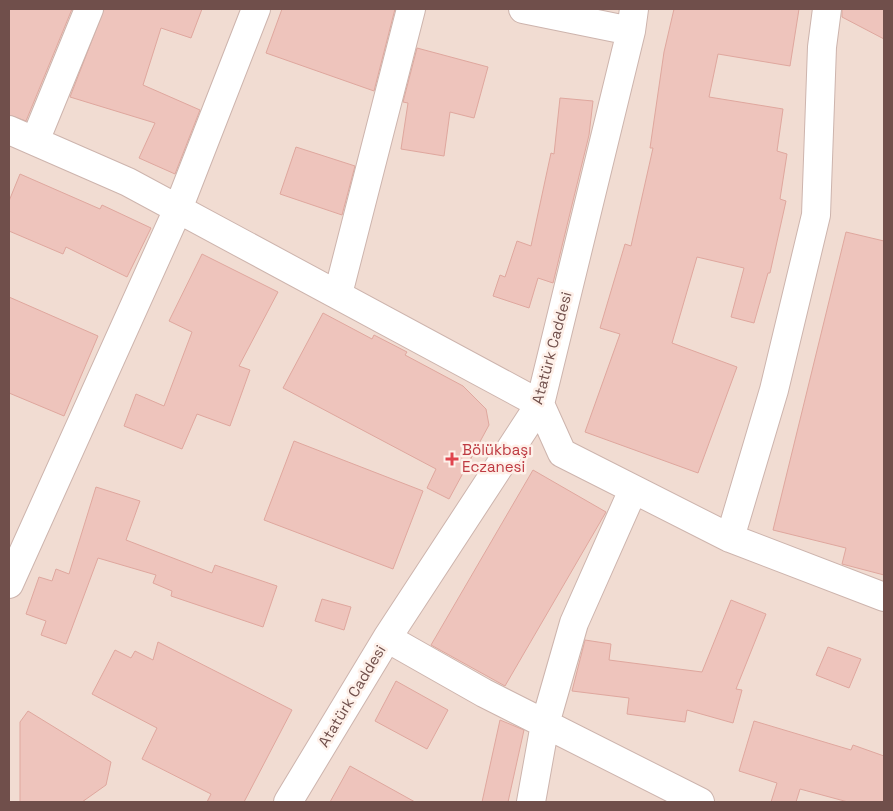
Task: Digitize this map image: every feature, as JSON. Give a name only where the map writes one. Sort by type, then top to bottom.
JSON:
[{"type":"street","points":[[35,141],[89,9]]},
{"type":"street","points":[[9,584],[178,209],[256,9]]},
{"type":"street","points":[[338,294],[411,9]]},
{"type":"street","points":[[523,9],[633,20]]},
{"type":"street","points":[[730,538],[774,390],[816,215],[822,47],[827,9]]},
{"type":"street","name":"Atatürk Caddesi","points":[[288,802],[387,638],[540,404],[633,20]]},
{"type":"street","points":[[9,130],[128,182],[540,404],[562,453],[730,538],[884,596]]},
{"type":"street","points":[[530,802],[545,724],[574,623],[633,490]]},
{"type":"street","points":[[387,638],[484,693],[700,802]]},
{"type":"shaded area","points":[[9,9],[884,9],[884,802],[9,802]]},
{"type":"building","points":[[9,9],[72,9],[26,121],[9,115]]},
{"type":"building","points":[[104,9],[202,9],[191,38],[161,28],[143,85],[200,110],[175,174],[139,158],[155,123],[70,97]]},
{"type":"building","points":[[282,9],[395,9],[374,91],[266,53]]},
{"type":"building","points":[[674,9],[799,9],[790,66],[718,54],[709,97],[783,109],[777,151],[787,154],[780,199],[786,201],[770,273],[768,273],[754,323],[731,317],[744,268],[697,257],[672,343],[737,367],[698,473],[585,432],[620,334],[600,328],[625,244],[631,246],[653,148],[650,148],[664,52]]},
{"type":"building","points":[[842,9],[884,9],[884,39],[842,17]]},
{"type":"building","points":[[417,48],[488,67],[474,118],[450,112],[444,156],[401,149],[408,103],[403,102]]},
{"type":"building","points":[[560,98],[593,101],[589,135],[553,283],[538,278],[529,308],[493,296],[500,275],[505,277],[517,241],[531,246],[551,153],[554,154]]},
{"type":"building","points":[[296,147],[355,166],[342,215],[280,194]]},
{"type":"building","points":[[20,174],[100,209],[102,205],[151,228],[127,277],[66,247],[63,254],[9,231],[9,201]]},
{"type":"building","points":[[846,232],[884,241],[884,575],[842,564],[846,548],[773,530]]},
{"type":"building","points":[[202,254],[278,292],[239,366],[250,370],[230,426],[197,414],[182,449],[124,426],[136,394],[164,406],[192,332],[169,321]]},
{"type":"building","points":[[9,297],[98,336],[64,416],[9,393]]},
{"type":"building","points":[[323,313],[372,339],[374,335],[407,352],[405,355],[463,386],[486,409],[489,425],[449,499],[427,488],[436,469],[283,388]]},
{"type":"building","points":[[294,441],[423,491],[393,569],[264,520]]},
{"type":"building","points":[[533,470],[606,512],[505,686],[431,645]]},
{"type":"building","points":[[96,487],[140,501],[126,540],[212,573],[215,565],[277,586],[263,627],[171,596],[172,591],[153,583],[156,575],[98,558],[66,644],[41,635],[46,621],[26,614],[39,577],[52,581],[56,569],[69,574]]},
{"type":"building","points":[[322,599],[351,607],[344,630],[315,621]]},
{"type":"building","points":[[731,600],[766,614],[736,689],[742,690],[733,723],[687,710],[685,722],[627,714],[629,698],[572,691],[585,640],[611,644],[609,660],[702,672]]},
{"type":"building","points":[[158,642],[292,710],[244,802],[207,802],[211,794],[142,759],[157,728],[92,694],[115,650],[131,658],[135,651],[153,660]]},
{"type":"building","points":[[828,647],[861,659],[849,688],[816,675]]},
{"type":"building","points":[[396,681],[448,710],[427,749],[375,721]]},
{"type":"building","points":[[28,711],[111,762],[106,785],[82,802],[20,802],[20,722]]},
{"type":"building","points":[[500,720],[524,730],[508,802],[482,802]]},
{"type":"building","points":[[754,721],[851,750],[853,745],[884,756],[884,802],[848,802],[800,789],[796,802],[771,802],[777,783],[739,771]]},
{"type":"building","points":[[350,766],[415,802],[330,802]]},
{"type":"place","name":"Bölükbaşı Eczanesi","points":[[452,459]]}]
